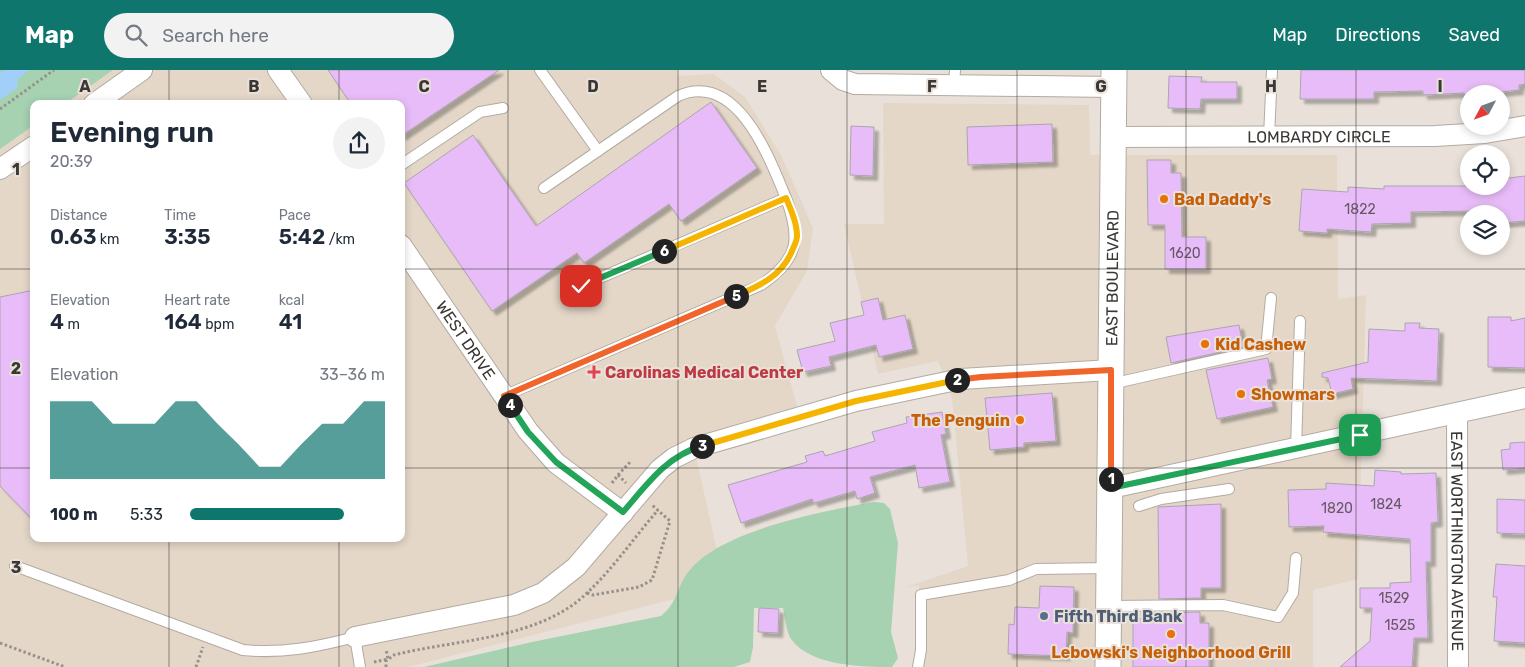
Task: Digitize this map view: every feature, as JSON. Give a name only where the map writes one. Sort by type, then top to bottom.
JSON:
[{"type":"street","points":[[100,100],[142,70]]},
{"type":"street","points":[[278,70],[299,100]]},
{"type":"street","points":[[831,70],[843,80],[855,84],[955,78],[1113,78]]},
{"type":"street","name":"EAST BOULEVARD","points":[[1108,667],[1113,78]]},
{"type":"street","name":"LOMBARDY CIRCLE","points":[[1112,137],[1435,136],[1485,133],[1525,126]]},
{"type":"street","points":[[0,169],[30,149]]},
{"type":"street","name":"WEST DRIVE","points":[[405,251],[528,432],[556,462],[623,512]]},
{"type":"street","points":[[355,637],[514,605],[543,593],[576,566],[660,469],[674,458],[694,448],[856,401],[961,379],[1111,377]]},
{"type":"street","points":[[1111,488],[1525,398]]},
{"type":"street","name":"EAST WORTHINGTON AVENUE","points":[[1457,413],[1458,667]]},
{"type":"lane","points":[[540,70],[598,151]]},
{"type":"lane","points":[[1269,137],[1272,70]]},
{"type":"lane","points":[[504,396],[762,285],[777,274],[789,259],[797,238],[794,219],[766,152],[736,106],[725,95],[713,89],[700,88],[688,91],[544,188]]},
{"type":"lane","points":[[405,162],[480,112],[503,108]]},
{"type":"lane","points":[[581,286],[786,198]]},
{"type":"lane","points":[[1111,377],[1266,349],[1271,298]]},
{"type":"lane","points":[[1296,449],[1300,321]]},
{"type":"lane","points":[[1139,506],[1161,499],[1228,488]]},
{"type":"lane","points":[[1109,606],[1224,605],[1278,616],[1293,593],[1296,558]]},
{"type":"lane","points":[[15,566],[243,650],[271,653],[328,644],[355,637],[360,667]]},
{"type":"lane","points":[[918,667],[921,650],[922,596],[1009,580],[1036,569],[1110,568]]},
{"type":"path","points":[[0,108],[54,70]]},
{"type":"path","points":[[608,487],[631,461]]},
{"type":"path","points":[[618,475],[628,484]]},
{"type":"path","points":[[605,478],[612,483]]},
{"type":"path","points":[[587,593],[593,595],[640,587],[652,580],[670,525],[668,518],[658,510]]},
{"type":"path","points":[[196,667],[206,637]]},
{"type":"path","points":[[0,644],[64,667]]},
{"type":"path","points":[[374,662],[388,660],[385,646]]},
{"type":"shaded area","name":"Carolinas Medical Center","points":[[113,70],[677,70],[677,76],[714,74],[745,97],[781,155],[813,228],[807,271],[775,326],[800,417],[694,448],[725,586],[408,667],[0,667],[0,145],[30,126],[30,542],[405,542],[405,100],[70,100]]},
{"type":"shaded area","points":[[883,103],[1089,105],[1090,155],[1337,155],[1338,299],[1366,295],[1358,579],[1313,590],[1313,667],[920,667],[919,585],[904,588],[968,566],[952,399],[938,361],[878,374],[844,224],[884,224]]},
{"type":"green space","points":[[0,70],[113,70],[71,100],[30,100],[30,128],[0,149]]},
{"type":"green space","points":[[874,502],[884,503],[890,509],[898,543],[891,632],[898,658],[892,667],[837,663],[811,655],[800,648],[789,636],[783,608],[754,608],[753,647],[750,662],[734,667],[424,667],[532,642],[661,616],[671,605],[689,571],[704,557],[724,544],[775,524]]},
{"type":"water","points":[[5,70],[29,70],[17,80],[18,87],[0,100],[0,73]]},
{"type":"building","points":[[328,70],[499,70],[405,133],[405,100],[348,100]]},
{"type":"building","points":[[1301,70],[1525,70],[1525,84],[1519,85],[1519,90],[1510,91],[1510,85],[1460,85],[1460,93],[1423,95],[1423,91],[1374,92],[1374,99],[1300,99]]},
{"type":"building","points":[[1169,76],[1202,77],[1201,82],[1237,82],[1237,99],[1201,99],[1200,109],[1168,108]]},
{"type":"building","points":[[711,102],[757,168],[681,221],[669,204],[584,263],[577,253],[492,311],[405,182],[473,135],[536,226]]},
{"type":"building","points":[[1052,124],[1053,162],[968,165],[967,127]]},
{"type":"building","points":[[851,126],[874,127],[873,176],[850,175]]},
{"type":"building","points":[[1147,160],[1171,160],[1171,173],[1181,173],[1182,237],[1206,237],[1206,269],[1165,269],[1165,225],[1148,225]]},
{"type":"building","points":[[1525,176],[1525,221],[1510,222],[1510,205],[1460,205],[1460,211],[1411,212],[1411,223],[1372,224],[1371,232],[1327,229],[1327,233],[1299,231],[1302,189],[1348,192],[1348,187],[1384,189],[1384,186],[1460,186],[1460,195],[1510,195],[1510,178]]},
{"type":"building","points":[[30,291],[30,517],[0,486],[0,297]]},
{"type":"building","points":[[878,298],[883,320],[905,315],[913,349],[879,357],[876,345],[829,357],[831,366],[803,372],[797,350],[835,341],[830,323],[864,315],[861,302]]},
{"type":"building","points":[[1488,317],[1511,317],[1511,321],[1525,318],[1525,368],[1488,367]]},
{"type":"building","points":[[1405,323],[1420,323],[1419,328],[1439,329],[1437,381],[1351,378],[1353,389],[1332,394],[1328,378],[1322,377],[1322,373],[1368,362],[1369,329],[1405,331]]},
{"type":"building","name":"Kid Cashew","points":[[1239,325],[1243,347],[1171,363],[1166,337]]},
{"type":"building","name":"Showmars","points":[[1268,358],[1272,379],[1267,380],[1273,407],[1217,419],[1206,370]]},
{"type":"building","name":"The Penguin","points":[[1052,393],[1056,441],[1024,443],[1024,447],[990,450],[985,398]]},
{"type":"building","points":[[942,412],[946,434],[941,435],[950,482],[919,488],[915,465],[870,477],[875,493],[857,499],[855,491],[814,503],[812,499],[741,523],[728,485],[807,462],[805,456],[823,451],[825,456],[875,441],[872,432],[907,423],[906,417]]},
{"type":"building","points":[[1525,442],[1525,468],[1503,470],[1501,450],[1510,449],[1510,443]]},
{"type":"building","points":[[1375,470],[1401,472],[1401,474],[1436,473],[1438,522],[1431,523],[1431,562],[1426,562],[1428,638],[1414,638],[1412,667],[1340,667],[1370,641],[1372,608],[1360,608],[1360,588],[1390,588],[1390,583],[1411,582],[1410,539],[1323,532],[1324,526],[1289,527],[1288,490],[1326,489],[1326,483],[1374,486]]},
{"type":"building","points":[[1497,499],[1525,500],[1525,534],[1497,533]]},
{"type":"building","points":[[1221,504],[1221,588],[1201,588],[1201,598],[1159,599],[1158,507]]},
{"type":"building","points":[[1496,564],[1525,566],[1525,643],[1494,641],[1497,597],[1493,597]]},
{"type":"building","name":"Fifth Third Bank","points":[[1040,586],[1074,587],[1073,633],[1067,632],[1066,656],[1008,654],[1009,624],[1014,625],[1015,607],[1039,608]]},
{"type":"building","points":[[759,608],[779,609],[778,633],[758,632]]},
{"type":"building","points":[[1200,612],[1200,623],[1209,623],[1209,667],[1133,667],[1133,623],[1151,613]]},
{"type":"place","name":"Bad Daddy's","points":[[1164,199]]},
{"type":"place","name":"Kid Cashew","points":[[1205,344]]},
{"type":"place","name":"Carolinas Medical Center","points":[[594,372]]},
{"type":"place","name":"Showmars","points":[[1241,394]]},
{"type":"place","name":"The Penguin","points":[[1020,420]]},
{"type":"place","name":"Fifth Third Bank","points":[[1044,616]]},
{"type":"place","name":"Lebowski's Neighborhood Grill","points":[[1171,634]]},
{"type":"route","points":[[581,286],[786,198],[794,219],[797,238],[789,259],[777,274],[762,285],[504,396],[528,432],[556,462],[623,512],[660,469],[674,458],[694,448],[856,401],[961,379],[1111,370],[1111,488],[1360,435]]}]
